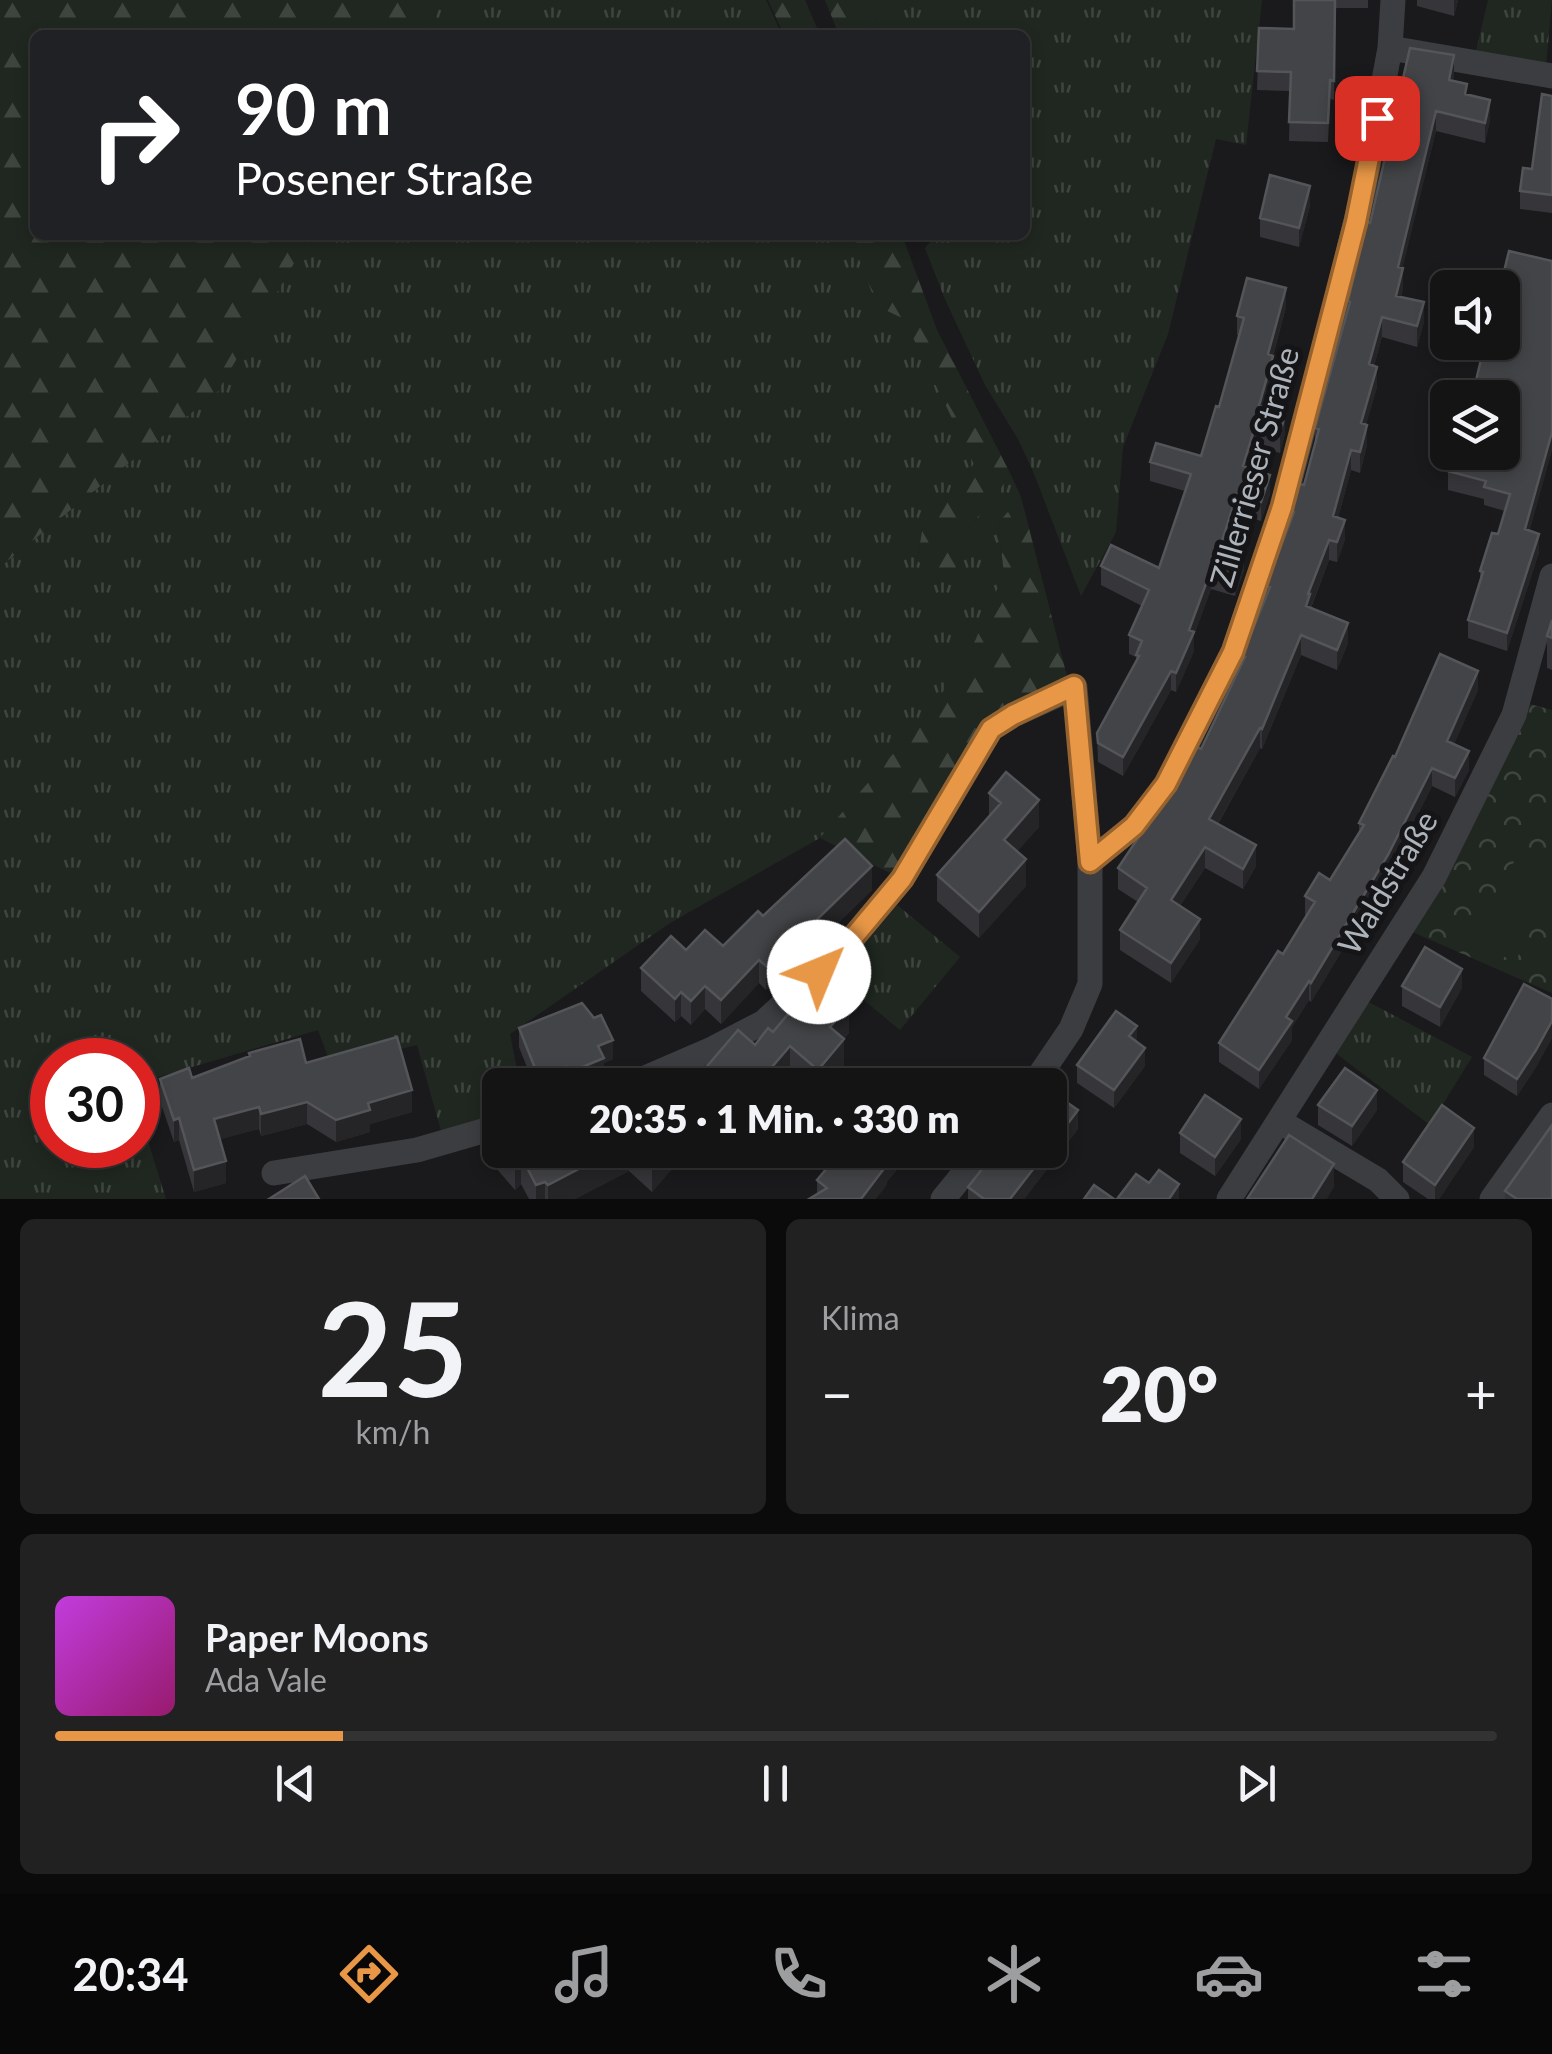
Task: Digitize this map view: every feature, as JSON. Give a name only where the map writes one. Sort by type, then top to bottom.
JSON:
[{"type":"street","name":"Zillerrieser Straße","points":[[1090,862],[1134,826],[1166,784],[1233,652],[1282,507],[1364,188],[1390,48],[1394,0]]},
{"type":"street","points":[[1390,48],[1552,76]]},
{"type":"street","name":"Waldstraße","points":[[1229,1199],[1434,877],[1514,714],[1552,576]]},
{"type":"street","points":[[668,1068],[764,1022],[846,946],[902,879],[991,729],[1074,686],[1090,862],[1090,984],[1071,1029],[1045,1068]]},
{"type":"street","points":[[1279,1121],[1378,1180],[1397,1199]]},
{"type":"street","points":[[1492,1199],[1550,1124]]},
{"type":"street","points":[[274,1173],[417,1150],[482,1131]]},
{"type":"street","points":[[943,1199],[968,1168]]},
{"type":"green space","points":[[0,0],[442,0],[427,30],[30,30],[30,240],[308,240],[217,392],[0,567]]},
{"type":"green space","points":[[442,0],[766,0],[780,30],[427,30]]},
{"type":"green space","points":[[768,0],[805,0],[818,30],[782,30]]},
{"type":"green space","points":[[825,0],[861,0],[880,30],[837,30]]},
{"type":"green space","points":[[861,0],[1262,0],[1246,145],[1216,139],[1168,334],[1123,447],[1116,532],[1081,596],[1033,471],[985,385],[925,248],[932,240],[1030,240],[1030,30],[880,30]]},
{"type":"green space","points":[[1488,0],[1552,0],[1546,66],[1475,55]]},
{"type":"green space","points":[[308,240],[852,240],[877,305],[904,319],[974,464],[923,526],[917,560],[938,579],[959,565],[970,525],[993,501],[1010,473],[1021,497],[998,523],[1004,574],[971,650],[931,710],[820,838],[670,923],[510,1034],[517,1068],[482,1068],[482,1119],[441,1131],[417,1045],[331,1065],[318,1030],[160,1077],[160,1038],[30,1038],[30,1168],[156,1168],[166,1199],[0,1199],[0,567],[217,392]]},
{"type":"green space","points":[[852,240],[904,240],[937,330],[1010,473],[993,501],[970,525],[959,565],[939,580],[917,560],[923,526],[974,464],[904,319],[877,306]]},
{"type":"green space","points":[[1021,497],[1069,684],[988,726],[898,877],[820,838],[931,710],[971,650],[1004,574],[998,523]]},
{"type":"green space","points":[[1522,702],[1552,710],[1552,993],[1408,930]]},
{"type":"green space","points":[[1518,854],[1552,871],[1552,890],[1515,962],[1473,941]]},
{"type":"green space","points":[[896,904],[960,957],[900,1030],[836,977]]},
{"type":"green space","points":[[1365,1000],[1472,1057],[1430,1125],[1333,1051]]},
{"type":"building","points":[[1294,0],[1335,0],[1334,81],[1330,80],[1328,123],[1289,122],[1291,72],[1257,71],[1259,28],[1294,29]]},
{"type":"building","points":[[1410,48],[1454,55],[1449,80],[1467,84],[1465,94],[1490,100],[1485,123],[1436,111],[1398,267],[1403,268],[1396,296],[1424,302],[1417,326],[1382,317],[1369,364],[1377,367],[1361,423],[1367,425],[1360,452],[1351,450],[1333,516],[1345,520],[1337,542],[1329,540],[1308,594],[1306,606],[1348,623],[1337,650],[1301,635],[1262,729],[1209,819],[1256,845],[1243,869],[1205,847],[1171,900],[1200,919],[1171,963],[1120,930],[1147,888],[1118,868],[1181,774],[1194,746],[1201,749],[1245,657],[1242,656],[1270,587],[1266,586],[1294,512],[1300,484],[1304,485],[1319,429],[1315,428],[1350,302],[1367,222],[1370,223]]},
{"type":"building","points":[[1542,94],[1552,96],[1552,195],[1520,191],[1523,168],[1532,169]]},
{"type":"building","points":[[1270,175],[1310,186],[1299,228],[1260,218]]},
{"type":"building","points":[[1509,251],[1552,261],[1552,432],[1525,529],[1539,534],[1507,633],[1468,620],[1492,533],[1498,534],[1510,494],[1484,487],[1486,481],[1448,471],[1520,470],[1520,380],[1476,380],[1481,360],[1520,360],[1520,270],[1504,270]]},
{"type":"building","points":[[1247,278],[1286,288],[1259,406],[1285,414],[1280,434],[1255,427],[1243,466],[1270,475],[1261,502],[1237,494],[1221,544],[1244,551],[1235,577],[1211,570],[1189,630],[1194,632],[1176,673],[1171,671],[1123,757],[1098,743],[1097,733],[1139,656],[1136,655],[1142,641],[1129,635],[1149,590],[1101,566],[1111,545],[1159,568],[1191,474],[1150,462],[1156,443],[1201,456],[1244,318],[1237,316]]},
{"type":"building","points":[[1440,654],[1478,671],[1447,741],[1469,751],[1455,778],[1432,768],[1388,855],[1311,983],[1286,1017],[1292,1021],[1259,1070],[1219,1043],[1278,951],[1283,954],[1315,902],[1305,896],[1319,873],[1330,880],[1364,825],[1359,823],[1395,757]]},
{"type":"building","points":[[1006,772],[1039,800],[1004,840],[1026,859],[979,912],[937,875],[1001,803],[989,793]]},
{"type":"building","points":[[845,839],[872,866],[792,944],[789,942],[766,966],[759,960],[721,1000],[705,986],[691,1001],[681,992],[675,999],[641,968],[671,936],[686,950],[705,930],[723,946],[758,911],[763,916]]},
{"type":"building","points":[[1425,947],[1462,969],[1440,1007],[1402,986]]},
{"type":"building","points":[[818,978],[849,1005],[830,1027],[844,1039],[820,1068],[790,1046],[771,1068],[706,1068],[738,1030],[755,1045],[768,1028],[773,1032]]},
{"type":"building","points":[[1524,984],[1552,999],[1552,1021],[1517,1079],[1484,1058]]},
{"type":"building","points":[[582,1003],[594,1018],[601,1015],[613,1040],[598,1046],[604,1058],[580,1068],[535,1068],[519,1028]]},
{"type":"building","points":[[1116,1011],[1137,1026],[1129,1036],[1145,1048],[1114,1090],[1077,1065]]},
{"type":"building","points":[[397,1037],[412,1090],[368,1103],[370,1110],[336,1120],[307,1102],[261,1114],[259,1107],[214,1119],[226,1161],[194,1170],[179,1118],[174,1120],[160,1079],[189,1068],[192,1078],[250,1056],[249,1053],[300,1039],[306,1063]]},
{"type":"building","points":[[1345,1068],[1377,1090],[1352,1126],[1318,1105]]},
{"type":"building","points":[[1205,1095],[1241,1119],[1215,1157],[1180,1133]]},
{"type":"building","points":[[1067,1102],[1078,1110],[1067,1125]]},
{"type":"building","points":[[1442,1105],[1474,1128],[1435,1185],[1403,1162]]},
{"type":"building","points":[[1552,1125],[1552,1199],[1517,1199],[1505,1191]]},
{"type":"building","points":[[1289,1135],[1334,1164],[1312,1199],[1247,1199]]},
{"type":"building","points":[[527,1168],[581,1168],[548,1185],[536,1185]]},
{"type":"building","points":[[827,1168],[884,1168],[861,1199],[809,1199],[827,1188],[817,1180]]},
{"type":"building","points":[[983,1168],[1034,1168],[1010,1199],[984,1199],[968,1187]]},
{"type":"building","points":[[1159,1170],[1179,1184],[1169,1199],[1117,1199],[1136,1174],[1149,1183]]},
{"type":"building","points":[[305,1176],[319,1199],[269,1199]]},
{"type":"building","points":[[1094,1185],[1114,1199],[1084,1199]]},
{"type":"route","points":[[819,972],[902,879],[991,729],[1013,715],[1074,686],[1090,862],[1134,826],[1166,784],[1233,652],[1282,507],[1356,222],[1377,118]]}]
